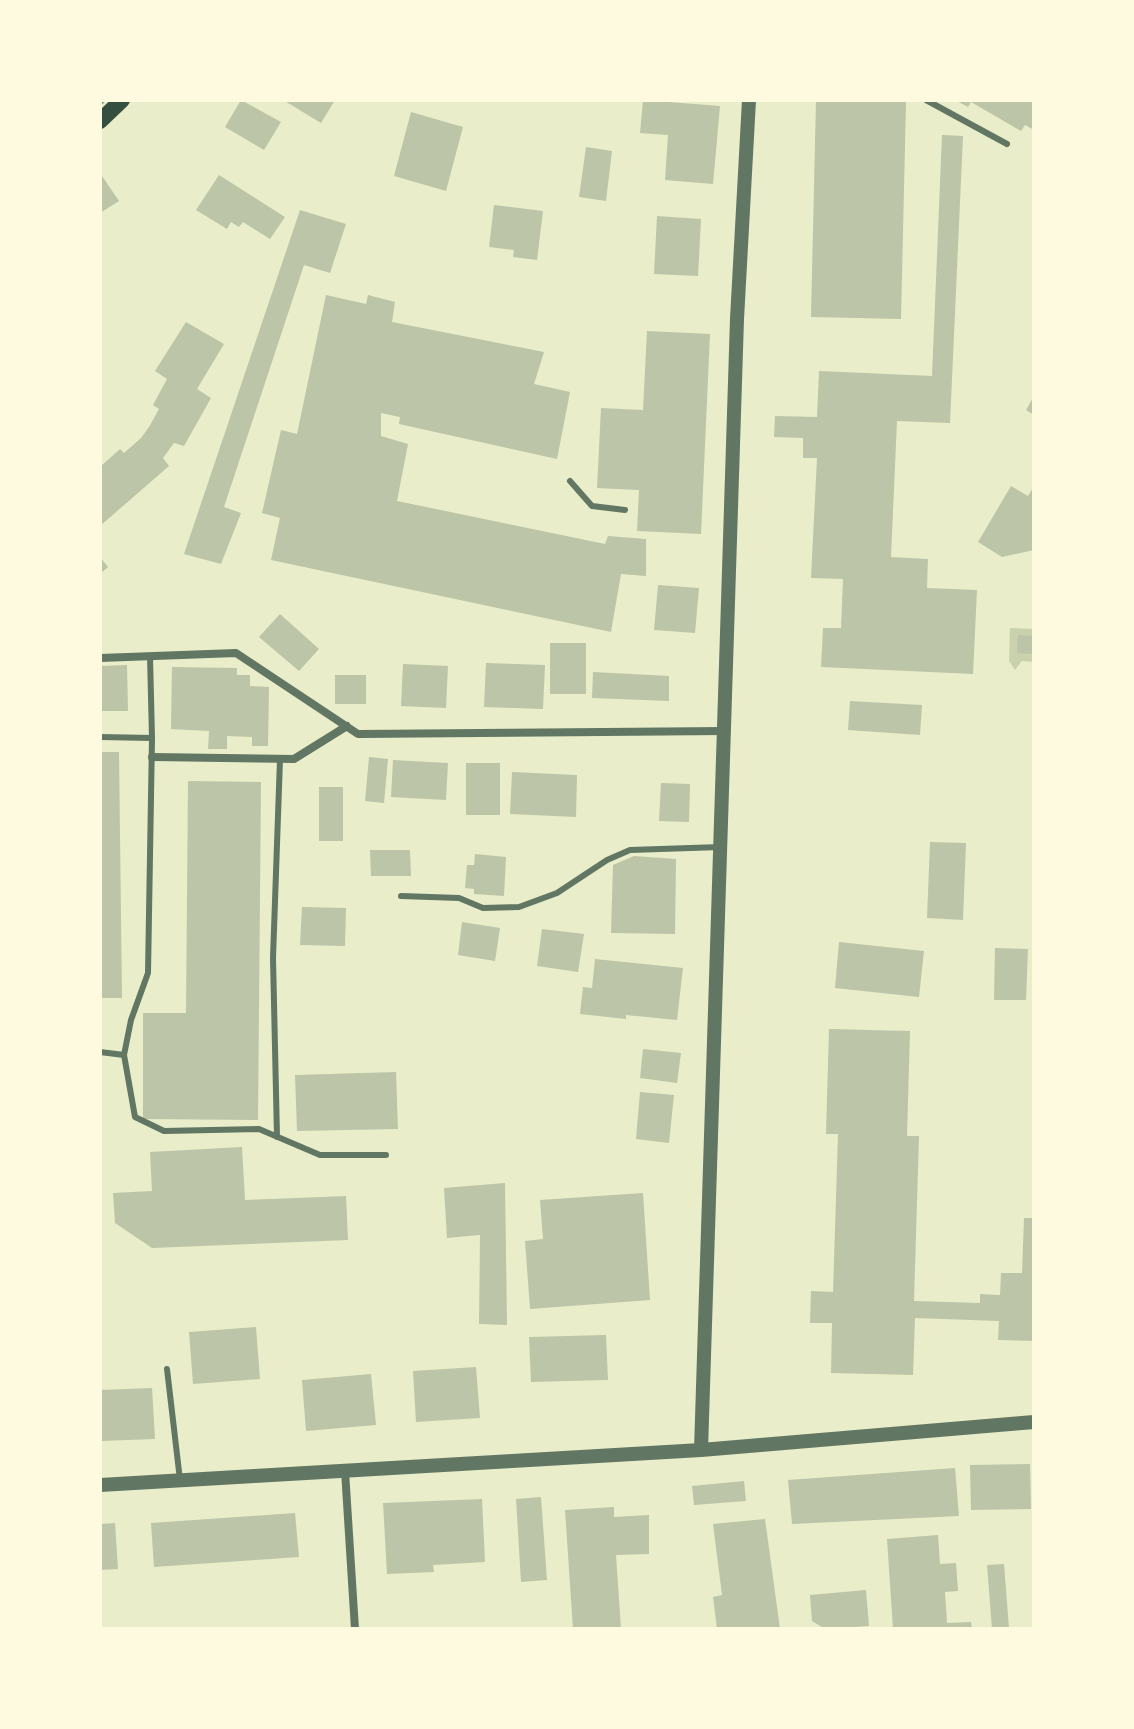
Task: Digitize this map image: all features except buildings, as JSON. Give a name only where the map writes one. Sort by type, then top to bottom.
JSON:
[{"type":"main road","points":[[100,121],[122,100]]},
{"type":"street","points":[[701,1450],[737,319],[749,100]]},
{"type":"street","points":[[100,658],[236,653],[358,734],[725,731]]},
{"type":"street","points":[[152,757],[294,759],[347,726]]},
{"type":"street","points":[[100,1485],[701,1450],[1034,1422]]},
{"type":"street","points":[[345,1471],[355,1629]]},
{"type":"lane","points":[[926,100],[1007,144]]},
{"type":"lane","points":[[570,481],[592,506],[625,510]]},
{"type":"lane","points":[[150,656],[152,757],[148,973],[131,1020],[124,1055],[135,1117],[164,1131],[259,1129],[320,1155],[386,1155]]},
{"type":"lane","points":[[100,737],[152,738]]},
{"type":"lane","points":[[277,1137],[273,958],[280,759]]},
{"type":"lane","points":[[401,896],[459,898],[483,908],[519,907],[557,893],[607,860],[630,850],[721,847]]},
{"type":"lane","points":[[100,1052],[124,1055]]},
{"type":"lane","points":[[167,1369],[180,1480]]},
{"type":"green space","points":[[1010,628],[1034,629],[1034,662],[1022,661],[1015,670],[1009,661]]},
{"type":"tram line","points":[[100,105],[105,100]]}]
